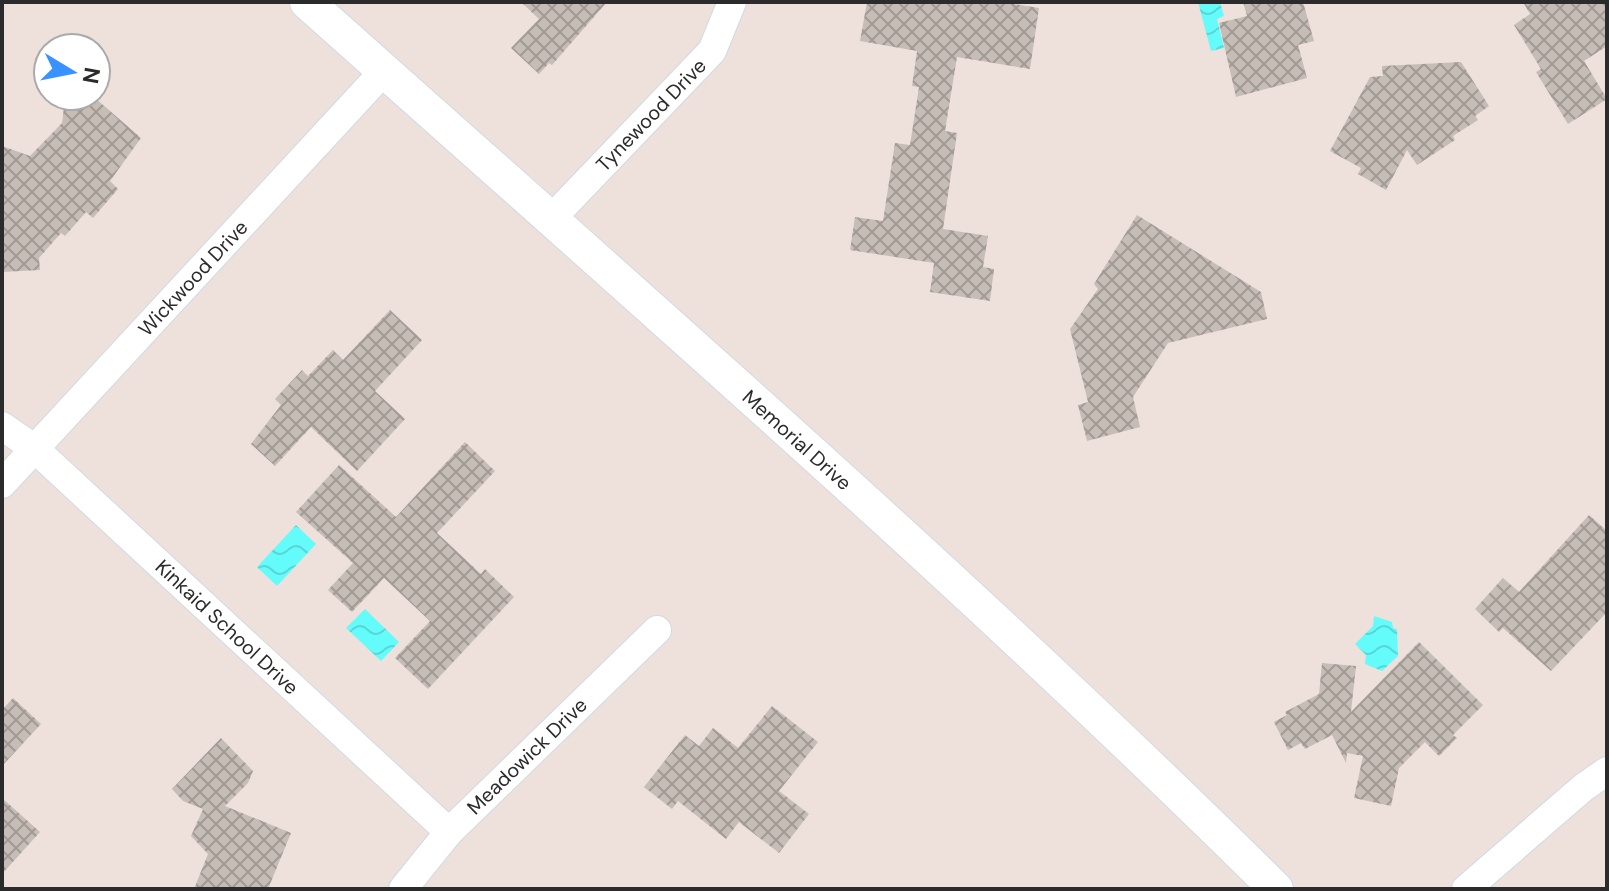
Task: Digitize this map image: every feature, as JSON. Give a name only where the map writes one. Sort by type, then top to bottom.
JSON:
[{"type":"street","name":"Memorial Drive","points":[[307,2],[552,218],[1052,671],[1276,889]]},
{"type":"street","name":"Tynewood Drive","points":[[552,218],[712,51],[732,2]]},
{"type":"street","name":"Wickwood Drive","points":[[2,484],[384,71]]},
{"type":"street","name":"Kinkaid School Drive","points":[[2,426],[35,449],[449,832]]},
{"type":"street","name":"Meadowick Drive","points":[[403,889],[449,832],[657,630]]},
{"type":"street","points":[[1466,889],[1584,787],[1607,771]]},
{"type":"water","points":[[1198,2],[1220,2],[1224,16],[1217,19],[1224,48],[1211,51]]},
{"type":"water","points":[[296,525],[316,544],[277,586],[257,567]]},
{"type":"water","points":[[365,609],[399,642],[381,661],[346,628]]},
{"type":"water","points":[[1374,616],[1392,622],[1393,628],[1397,629],[1398,656],[1382,671],[1365,664],[1366,655],[1355,644],[1373,626]]},
{"type":"building","points":[[521,2],[607,2],[552,65],[549,63],[539,74],[511,48],[539,19]]},
{"type":"building","points":[[867,2],[1001,2],[1039,8],[1030,69],[957,57],[945,131],[957,133],[943,229],[988,236],[983,267],[994,269],[990,301],[930,292],[934,263],[850,250],[855,217],[883,221],[895,143],[910,145],[919,87],[912,86],[917,51],[860,41]]},
{"type":"building","points":[[1243,2],[1303,2],[1314,41],[1298,45],[1307,78],[1236,97],[1219,23],[1247,16]]},
{"type":"building","points":[[1523,2],[1607,2],[1607,46],[1584,61],[1607,99],[1568,124],[1536,72],[1541,69],[1514,25],[1530,14]]},
{"type":"building","points":[[1461,62],[1489,106],[1475,116],[1478,120],[1453,136],[1455,140],[1417,165],[1407,150],[1386,190],[1358,174],[1361,168],[1330,151],[1370,77],[1383,76],[1382,66]]},
{"type":"building","points":[[63,112],[111,112],[141,138],[110,181],[118,189],[93,218],[86,212],[65,236],[61,233],[39,258],[40,270],[2,272],[2,146],[30,156],[62,123]]},
{"type":"building","points":[[1137,215],[1261,292],[1267,319],[1168,343],[1133,397],[1140,427],[1087,441],[1078,405],[1088,402],[1070,329],[1098,289],[1094,284]]},
{"type":"building","points":[[390,310],[422,340],[375,391],[405,419],[357,471],[311,427],[275,466],[251,444],[281,405],[275,399],[302,370],[308,376],[333,350],[343,360]]},
{"type":"building","points":[[465,442],[495,471],[437,533],[481,574],[485,569],[514,597],[428,689],[395,658],[430,621],[384,578],[352,612],[328,590],[353,563],[296,512],[339,465],[396,517]]},
{"type":"building","points":[[1589,515],[1607,531],[1607,612],[1551,671],[1503,628],[1499,632],[1475,609],[1503,578],[1519,592]]},
{"type":"building","points":[[1419,642],[1483,705],[1453,735],[1457,738],[1439,756],[1425,742],[1399,768],[1391,806],[1354,798],[1363,756],[1347,753],[1346,763],[1332,735],[1305,749],[1301,743],[1288,750],[1274,722],[1287,715],[1285,712],[1319,694],[1322,663],[1356,666],[1351,712]]},
{"type":"building","points":[[13,698],[41,724],[2,766],[2,710]]},
{"type":"building","points":[[772,706],[818,742],[779,791],[809,814],[779,853],[739,822],[726,839],[678,801],[672,809],[644,787],[685,735],[699,746],[713,728],[738,748]]},
{"type":"building","points":[[221,738],[253,771],[248,783],[225,806],[291,833],[268,889],[194,889],[208,854],[191,836],[203,809],[183,801],[172,789]]},
{"type":"building","points":[[2,798],[40,832],[2,874]]}]
